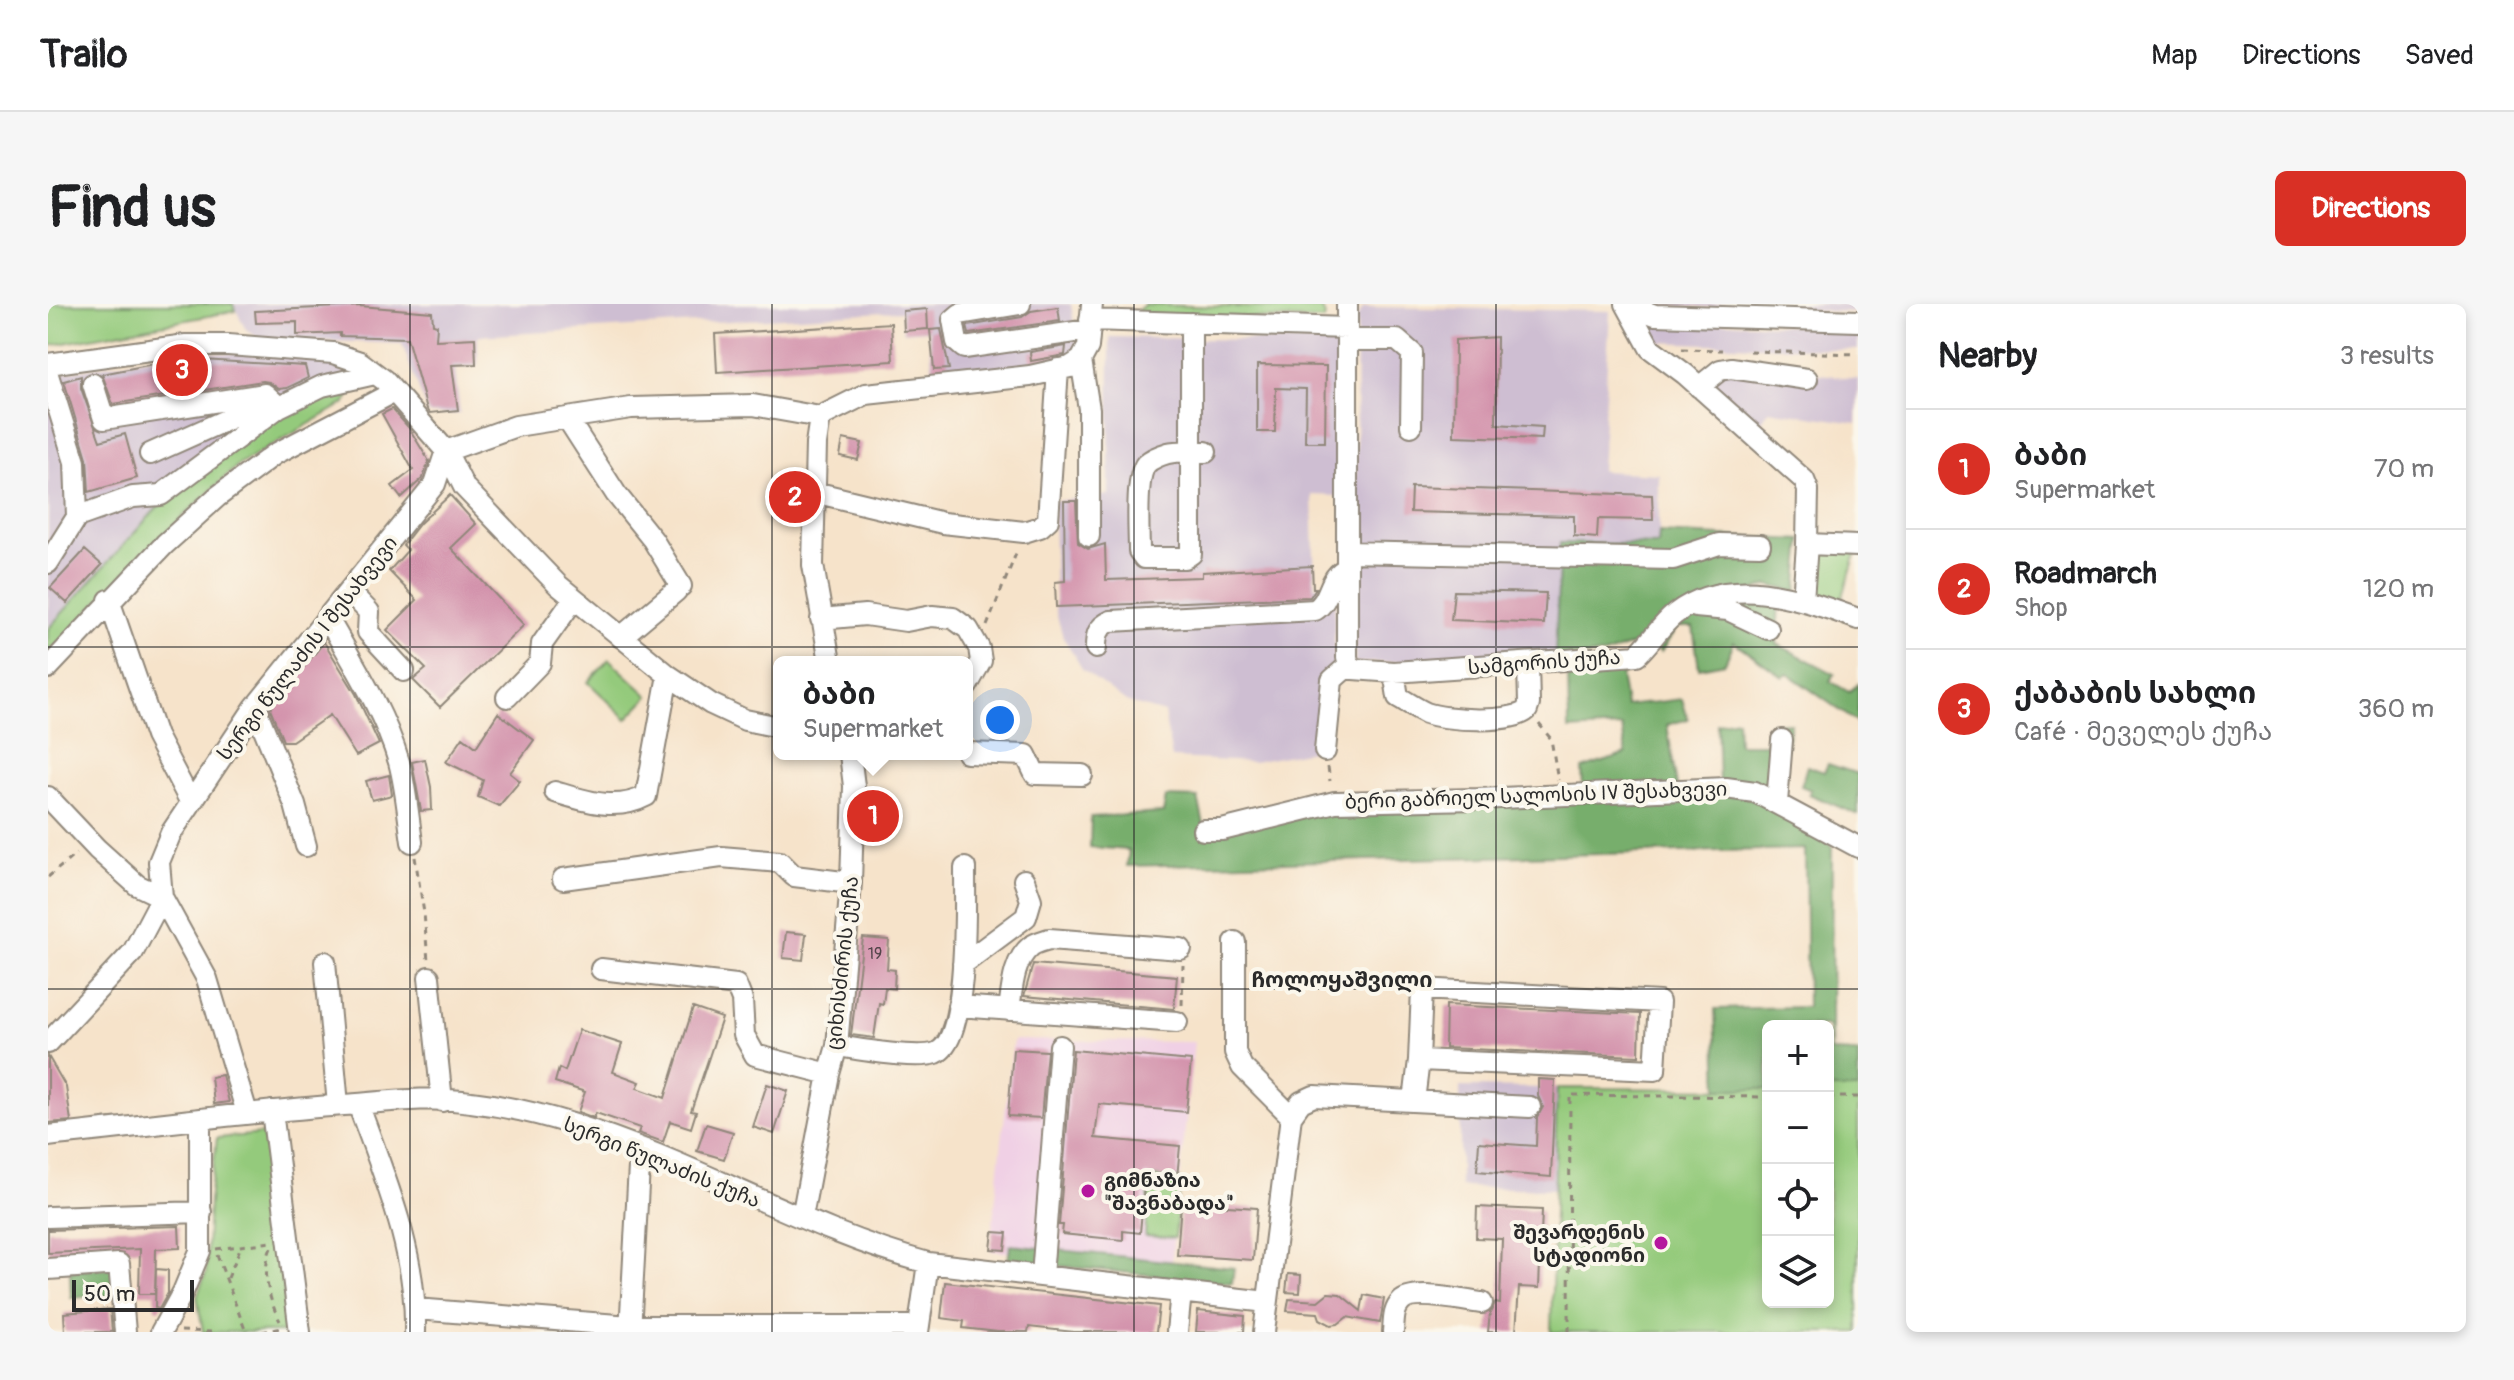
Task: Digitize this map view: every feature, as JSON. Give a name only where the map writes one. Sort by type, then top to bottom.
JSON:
[{"type":"street","points":[[1020,304],[960,314],[953,320],[957,342],[964,348],[1090,318],[1347,334],[1397,340],[1412,353],[1411,426]]},
{"type":"street","points":[[1325,751],[1332,680],[1349,665],[1347,304]]},
{"type":"street","points":[[1626,304],[1655,315],[1858,321]]},
{"type":"street","points":[[1626,304],[1650,348],[1804,480],[1808,490],[1803,600]]},
{"type":"street","points":[[446,451],[516,426],[631,408],[753,405],[820,417],[866,394],[1030,376],[1070,367],[1081,360],[1088,347],[1090,318]]},
{"type":"street","points":[[1191,323],[1198,452],[1191,554],[1185,558],[1144,558],[1139,551],[1141,474],[1147,463],[1158,456],[1170,452],[1198,452]]},
{"type":"street","points":[[48,364],[186,345],[333,353],[360,362],[394,392],[446,451],[464,487],[574,599],[668,675],[711,704],[745,720],[773,726]]},
{"type":"street","points":[[1081,360],[1089,409],[1089,536]]},
{"type":"street","points":[[1699,387],[1720,370],[1731,368],[1807,379]]},
{"type":"street","points":[[814,492],[943,523],[1024,532],[1040,527],[1048,520],[1058,369]]},
{"type":"street","points":[[77,517],[133,497],[161,495],[279,407],[322,386],[375,374]]},
{"type":"street","points":[[48,375],[75,462],[77,517],[48,563]]},
{"type":"street","points":[[93,384],[104,419],[265,394],[279,407]]},
{"type":"street","points":[[48,668],[109,600],[217,497],[275,454],[394,392]]},
{"type":"street","points":[[150,454],[264,403],[279,407]]},
{"type":"street","points":[[820,417],[816,444],[813,565],[829,656]]},
{"type":"street","points":[[567,418],[616,494],[653,540],[679,589],[621,637]]},
{"type":"street","name":"სერგი წულაძის I შესახვევი","points":[[48,1043],[133,952],[162,897],[159,862],[171,833],[190,801],[255,707],[435,484],[446,451]]},
{"type":"street","points":[[1347,560],[1673,559],[1719,544],[1760,545]]},
{"type":"street","points":[[1807,544],[1858,546]]},
{"type":"street","points":[[1096,648],[1096,635],[1101,626],[1111,621],[1315,610],[1324,601],[1334,576],[1347,560]]},
{"type":"street","points":[[349,591],[369,612],[368,632],[404,671]]},
{"type":"street","name":"სამგორის ქუჩა","points":[[1349,665],[1353,669],[1394,672],[1637,655],[1671,617],[1688,605],[1718,595],[1740,592],[1765,591],[1858,619]]},
{"type":"street","points":[[507,697],[540,663],[542,644],[574,599]]},
{"type":"street","points":[[109,600],[156,736],[190,801]]},
{"type":"street","points":[[1681,610],[1700,606],[1728,610],[1768,629]]},
{"type":"street","points":[[821,619],[865,615],[906,621],[932,616],[953,618],[968,629],[979,648],[981,661],[973,675]]},
{"type":"street","points":[[327,617],[364,680],[396,753],[414,850]]},
{"type":"street","points":[[1394,672],[1398,697],[1428,714],[1463,718],[1515,717],[1527,710],[1528,664]]},
{"type":"street","points":[[555,792],[601,805],[633,803],[646,796],[668,675]]},
{"type":"street","points":[[255,707],[295,805],[306,846]]},
{"type":"street","points":[[1777,803],[1782,740]]},
{"type":"street","points":[[973,753],[1026,755],[1035,774],[1082,775]]},
{"type":"street","name":"ციხისძირის ქუჩა","points":[[802,1217],[837,1046],[851,883],[854,786],[851,760]]},
{"type":"street","points":[[1330,781],[1335,802]]},
{"type":"street","name":"ბერი გაბრიელ სალოსის IV შესახვევი","points":[[1203,830],[1222,830],[1335,802],[1726,788],[1755,792],[1858,847]]},
{"type":"street","points":[[48,797],[90,842],[137,885],[162,897],[207,979],[247,1113]]},
{"type":"street","points":[[563,879],[721,857],[780,862],[794,876],[851,883]]},
{"type":"street","points":[[837,1046],[906,1054],[935,1053],[948,1044],[955,1028],[963,964],[965,868]]},
{"type":"street","points":[[963,964],[1026,917],[1031,900],[1024,880]]},
{"type":"street","points":[[1009,1010],[1019,962],[1030,947],[1049,939],[1181,949]]},
{"type":"street","points":[[1235,942],[1235,1052],[1242,1067],[1291,1116]]},
{"type":"street","points":[[325,962],[348,1105],[404,1231],[416,1309],[415,1332]]},
{"type":"street","points":[[601,969],[736,985],[742,1000],[744,1035],[755,1055],[829,1074]]},
{"type":"street","points":[[429,977],[442,1101]]},
{"type":"street","points":[[1414,1101],[1422,989],[1659,1002],[1655,1070],[1419,1060]]},
{"type":"street","points":[[958,1006],[1177,1022]]},
{"type":"street","points":[[1042,1276],[1060,1046]]},
{"type":"street","points":[[1264,1332],[1291,1116],[1301,1102],[1314,1096],[1530,1107]]},
{"type":"street","name":"სერგი წულაძის ქუჩა","points":[[48,1136],[247,1113],[348,1105],[470,1101],[572,1124],[640,1148],[868,1245],[928,1263],[1267,1302]]},
{"type":"street","points":[[272,1111],[293,1330]]},
{"type":"street","points":[[161,1332],[183,1292],[200,1251],[200,1119]]},
{"type":"street","points":[[630,1329],[640,1148]]},
{"type":"street","points":[[48,1217],[201,1212]]},
{"type":"street","points":[[416,1309],[530,1324],[630,1329],[919,1329],[928,1263]]},
{"type":"street","points":[[48,1269],[119,1264],[125,1332]]},
{"type":"street","points":[[1177,1332],[1181,1292]]},
{"type":"street","points":[[1393,1332],[1395,1311],[1403,1299],[1415,1295],[1482,1303]]},
{"type":"path","points":[[1680,349],[1724,350]]},
{"type":"path","points":[[1739,351],[1858,354]]},
{"type":"path","points":[[979,648],[1024,532]]},
{"type":"path","points":[[1527,710],[1551,739],[1560,795]]},
{"type":"path","points":[[48,877],[90,842]]},
{"type":"path","points":[[414,850],[424,913],[429,977]]},
{"type":"path","points":[[1177,1022],[1182,1009],[1184,978],[1181,949]]},
{"type":"path","points":[[1569,1332],[1570,1095],[1762,1097]]},
{"type":"path","points":[[1834,1097],[1858,1097]]},
{"type":"path","points":[[246,1332],[219,1257],[211,1250],[276,1242],[267,1260],[268,1282],[276,1313],[293,1330]]},
{"type":"path","points":[[227,1282],[241,1246]]},
{"type":"path","points":[[161,1332],[215,1332]]},
{"type":"shaded area","points":[[233,304],[1071,304],[1077,346],[1070,360],[1062,367],[933,374],[928,330],[903,332],[901,311],[478,336],[478,366],[455,368],[460,414],[428,414],[402,344],[258,338],[245,328]]},
{"type":"shaded area","points":[[1649,304],[1858,304],[1858,312],[1653,306]]},
{"type":"shaded area","points":[[1364,307],[1610,311],[1601,471],[1659,474],[1659,545],[1555,657],[1355,663],[1357,318]]},
{"type":"shaded area","points":[[1650,320],[1858,328],[1858,350],[1656,342],[1647,325]]},
{"type":"shaded area","points":[[1110,337],[1338,342],[1339,496],[1312,495],[1315,586],[1335,586],[1334,666],[1322,749],[1253,762],[1172,758],[1164,713],[1126,702],[1083,670],[1063,637],[1055,609],[1053,501],[1109,495]]},
{"type":"shaded area","points":[[190,351],[328,359],[351,380],[351,393],[310,395],[172,491],[48,629],[48,372],[63,373]]},
{"type":"shaded area","points":[[1722,361],[1858,379],[1857,423],[1769,410],[1758,427],[1692,375]]},
{"type":"shaded area","name":"გიმნაზია \"შავნაბადა\"","points":[[1013,1040],[1194,1042],[1171,1266],[990,1251]]},
{"type":"shaded area","points":[[1460,1087],[1557,1088],[1555,1189],[1460,1187]]},
{"type":"green space","points":[[48,304],[233,304],[235,311],[48,346]]},
{"type":"green space","points":[[1144,305],[1322,309],[1325,316],[1324,320],[1139,315],[1137,311]]},
{"type":"green space","points":[[351,393],[345,403],[237,466],[149,548],[48,654],[48,629],[172,491],[310,395]]},
{"type":"green space","points":[[1659,533],[1802,540],[1797,592],[1768,585],[1655,629],[1631,645],[1605,655],[1555,657],[1560,543],[1658,545]]},
{"type":"green space","points":[[1857,550],[1840,606],[1816,595],[1810,568],[1816,555]]},
{"type":"green space","points":[[1779,598],[1777,644],[1835,674],[1830,681],[1849,692],[1858,684],[1858,723],[1788,674],[1783,677],[1734,642],[1725,663],[1699,668],[1693,627],[1677,627],[1661,652],[1652,646],[1692,605]]},
{"type":"green space","points":[[609,659],[649,696],[627,719],[588,682]]},
{"type":"green space","points":[[1621,663],[1626,706],[1682,699],[1688,719],[1667,725],[1677,786],[1583,789],[1582,769],[1626,754],[1622,727],[1569,730],[1568,665]]},
{"type":"green space","points":[[1737,719],[1738,744],[1766,744],[1769,724],[1791,723],[1784,756],[1771,782],[1719,783],[1717,723]]},
{"type":"green space","points":[[1828,764],[1858,774],[1858,815],[1809,794],[1811,790],[1801,786],[1807,766],[1824,772]]},
{"type":"green space","points":[[1737,795],[1756,800],[1832,846],[1831,1020],[1762,1020],[1762,1089],[1718,1089],[1715,1009],[1807,1007],[1805,849],[1127,866],[1129,850],[1090,847],[1091,817],[1163,813],[1166,797],[1198,798],[1206,833],[1331,810]]},
{"type":"green space","points":[[1834,1052],[1858,1053],[1858,1089],[1834,1089]]},
{"type":"green space","name":"შევარდენის სტადიონი","points":[[1557,1088],[1762,1089],[1762,1308],[1834,1308],[1834,1089],[1858,1089],[1858,1332],[1551,1332]]},
{"type":"green space","points":[[263,1134],[291,1332],[203,1332],[197,1296],[206,1273],[209,1201],[217,1138]]},
{"type":"green space","points":[[1150,1177],[1180,1179],[1175,1238],[1145,1236]]},
{"type":"green space","points":[[1010,1245],[1234,1268],[1232,1283],[1008,1261]]},
{"type":"green space","points":[[113,1268],[115,1295],[71,1297],[70,1271]]},
{"type":"building","points":[[360,306],[432,312],[433,324],[437,325],[436,340],[475,338],[476,364],[452,365],[458,410],[430,413],[427,409],[407,338],[340,336],[340,333],[297,335],[297,322],[256,323],[255,311]]},
{"type":"building","points":[[1058,307],[1060,321],[969,334],[967,326],[1022,317],[1031,311]]},
{"type":"building","points":[[927,309],[928,329],[904,331],[903,311]]},
{"type":"building","points":[[891,323],[893,361],[717,372],[715,334]]},
{"type":"building","points":[[941,329],[949,369],[934,370],[930,330]]},
{"type":"building","points":[[1497,337],[1496,424],[1543,427],[1542,439],[1454,436],[1455,340]]},
{"type":"building","points":[[1066,346],[1065,355],[1031,361],[1030,352]]},
{"type":"building","points":[[174,360],[176,367],[202,360],[305,366],[308,378],[287,388],[279,389],[263,381],[113,404],[102,374]]},
{"type":"building","points":[[1257,365],[1326,366],[1325,442],[1305,442],[1306,389],[1276,388],[1275,432],[1257,432]]},
{"type":"building","points":[[81,376],[81,388],[100,441],[125,434],[137,478],[89,492],[87,458],[64,381]]},
{"type":"building","points":[[392,409],[409,428],[429,461],[423,478],[401,498],[392,486],[413,470],[382,414]]},
{"type":"building","points":[[843,439],[862,443],[858,460],[840,456]]},
{"type":"building","points":[[1411,487],[1652,495],[1653,520],[1598,519],[1597,538],[1574,536],[1574,516],[1410,512]]},
{"type":"building","points":[[450,495],[476,524],[451,548],[524,625],[440,707],[413,680],[426,669],[387,630],[417,600],[389,571],[408,550],[403,545],[420,523]]},
{"type":"building","points":[[1064,501],[1076,501],[1078,543],[1088,549],[1105,544],[1106,580],[1202,577],[1202,572],[1312,566],[1313,588],[1316,588],[1310,597],[1056,607],[1055,582],[1065,581]]},
{"type":"building","points":[[85,550],[102,565],[67,603],[50,588]]},
{"type":"building","points":[[1454,591],[1546,593],[1544,624],[1451,620]]},
{"type":"building","points":[[324,642],[356,694],[379,744],[356,756],[330,715],[292,741],[283,741],[270,709]]},
{"type":"building","points":[[498,713],[534,740],[510,773],[520,781],[499,806],[478,797],[483,780],[446,762],[463,737],[476,747]]},
{"type":"building","points":[[425,759],[432,810],[421,811],[412,762]]},
{"type":"building","points":[[389,775],[392,795],[372,800],[366,781]]},
{"type":"building","points":[[786,932],[806,934],[803,960],[783,958]]},
{"type":"building","points":[[863,938],[889,940],[887,969],[895,970],[894,989],[885,988],[883,1004],[879,1003],[874,1038],[851,1035]]},
{"type":"building","points":[[1033,964],[1177,976],[1174,1009],[1024,996]]},
{"type":"building","points":[[1446,1005],[1640,1014],[1639,1056],[1445,1048]]},
{"type":"building","points":[[693,1008],[722,1018],[691,1111],[696,1112],[691,1128],[670,1121],[663,1142],[638,1133],[640,1128],[596,1113],[594,1118],[578,1112],[585,1092],[555,1082],[559,1068],[565,1071],[579,1030],[622,1044],[613,1072],[640,1082],[637,1088],[665,1098]]},
{"type":"building","points":[[1013,1049],[1047,1051],[1041,1118],[1008,1116]]},
{"type":"building","points":[[1073,1050],[1191,1061],[1186,1112],[1099,1104],[1095,1138],[1180,1146],[1177,1178],[1145,1175],[1140,1233],[1123,1231],[1123,1240],[1062,1234],[1063,1225],[1059,1225]]},
{"type":"building","points":[[48,1056],[66,1087],[71,1121],[48,1123]]},
{"type":"building","points":[[222,1075],[229,1102],[214,1104],[211,1077]]},
{"type":"building","points":[[1538,1079],[1555,1080],[1551,1177],[1477,1171],[1479,1142],[1536,1146],[1537,1118],[1543,1107],[1538,1096]]},
{"type":"building","points":[[767,1084],[788,1091],[774,1134],[753,1127]]},
{"type":"building","points":[[706,1124],[733,1132],[724,1159],[697,1151]]},
{"type":"building","points":[[1181,1203],[1257,1208],[1253,1260],[1177,1255]]},
{"type":"building","points":[[1477,1207],[1542,1210],[1539,1288],[1519,1287],[1516,1332],[1488,1332],[1490,1313],[1495,1303],[1500,1304],[1502,1239],[1476,1238]]},
{"type":"building","points":[[179,1226],[180,1248],[156,1249],[155,1294],[139,1294],[140,1249],[48,1253],[48,1230]]},
{"type":"building","points":[[993,1232],[1007,1233],[1005,1250],[991,1249]]},
{"type":"building","points":[[156,1269],[168,1270],[168,1293],[159,1309],[155,1308]]},
{"type":"building","points":[[1288,1274],[1301,1275],[1300,1293],[1286,1292]]},
{"type":"building","points":[[945,1282],[1159,1306],[1156,1332],[1074,1332],[1029,1327],[1028,1332],[998,1332],[963,1328],[964,1321],[941,1318]]},
{"type":"building","points":[[1328,1293],[1340,1294],[1361,1311],[1364,1295],[1384,1299],[1380,1323],[1347,1317],[1331,1325],[1320,1319],[1318,1313],[1287,1311],[1289,1299],[1318,1301]]},
{"type":"building","points":[[110,1309],[112,1332],[65,1332],[64,1313]]},
{"type":"building","points":[[1198,1311],[1245,1316],[1244,1332],[1196,1332]]},
{"type":"place","name":"ქაბაბის სახლი","points":[[182,370]]},
{"type":"place","name":"Roadmarch","points":[[795,497]]},
{"type":"place","name":"ბაბი","points":[[873,816]]},
{"type":"place","name":"გიმნაზია \"შავნაბადა\"","points":[[1088,1191]]},
{"type":"place","name":"შევარდენის სტადიონი","points":[[1661,1243]]},
{"type":"district","name":"ჩოლოყაშვილი","points":[[1342,979]]}]
